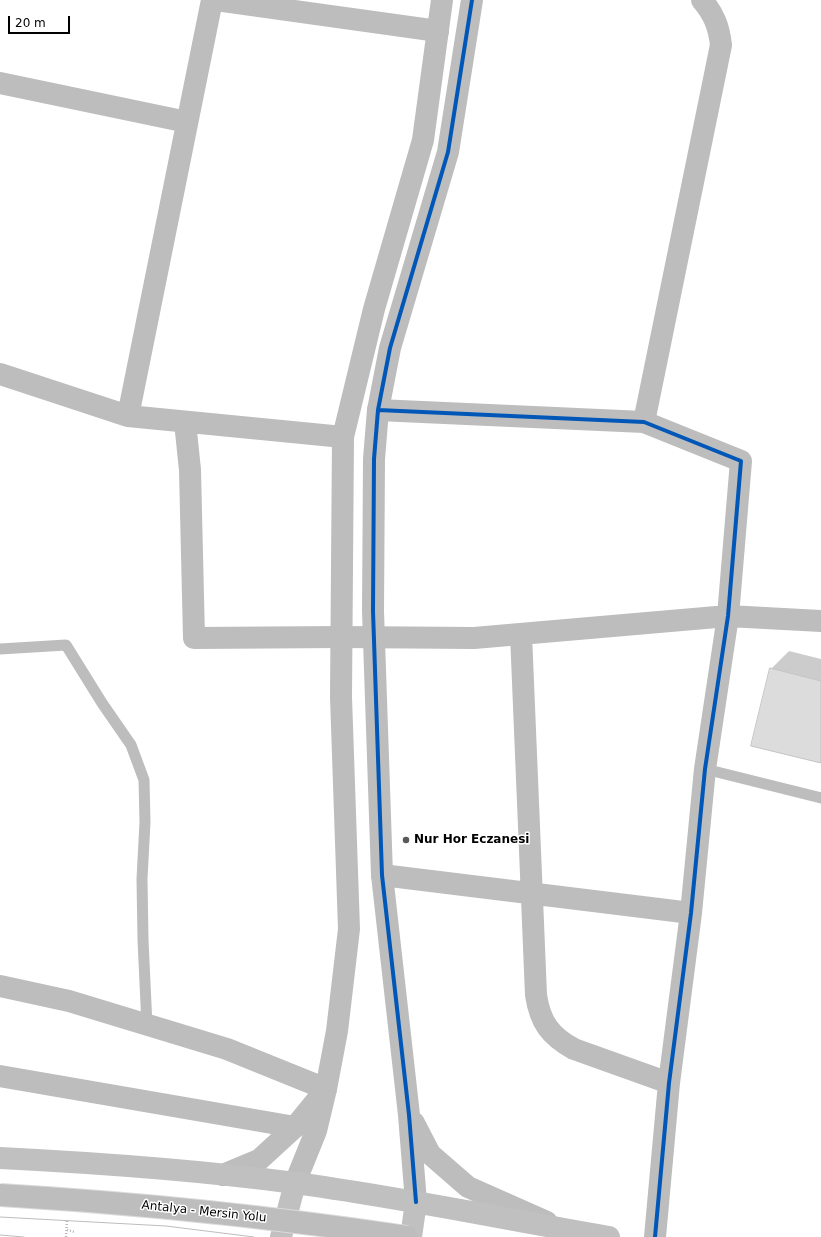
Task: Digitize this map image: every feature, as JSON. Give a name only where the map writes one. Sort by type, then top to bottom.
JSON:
[{"type":"main road","points":[[128,416],[212,0]]},
{"type":"main road","points":[[216,0],[438,31]]},
{"type":"main road","points":[[281,1237],[295,1183],[316,1131],[326,1089],[337,1031],[349,929],[341,697],[343,438],[374,309],[423,140],[442,0]]},
{"type":"main road","points":[[412,1237],[416,1202],[409,1115],[382,875],[373,611],[374,458],[378,410],[390,348],[448,152],[472,0]]},
{"type":"main road","points":[[644,422],[721,45],[716,21],[709,8],[702,0]]},
{"type":"main road","points":[[1,88],[187,122]]},
{"type":"main road","points":[[0,374],[128,416],[343,438]]},
{"type":"main road","points":[[378,410],[644,422],[741,461],[728,616],[705,769],[691,912],[669,1082],[655,1237]]},
{"type":"main road","points":[[185,422],[190,470],[194,638],[474,638],[728,616],[821,621]]},
{"type":"main road","points":[[522,634],[537,1005],[546,1025],[553,1035],[563,1043],[574,1049],[669,1082]]},
{"type":"main road","points":[[382,875],[691,912]]},
{"type":"main road","points":[[0,986],[69,1001],[146,1026],[227,1049],[326,1089]]},
{"type":"main road","points":[[0,1076],[295,1127]]},
{"type":"main road","points":[[223,1175],[259,1160],[295,1127],[326,1089]]},
{"type":"main road","points":[[409,1115],[430,1154],[468,1187],[562,1229]]},
{"type":"main road","points":[[0,1158],[121,1164],[295,1183],[416,1202],[609,1237]]},
{"type":"main road","name":"Antalya - Mersin Yolu","points":[[0,1195],[80,1200],[279,1219],[407,1237]]},
{"type":"lane","points":[[0,649],[66,646],[131,745],[144,780],[145,822],[142,887],[146,1026]]},
{"type":"lane","points":[[705,769],[821,798]]},
{"type":"path","points":[[67,1230],[75,1232]]},
{"type":"building","points":[[770,668],[821,681],[821,763],[751,746]]},
{"type":"tram line","points":[[0,1217],[166,1226],[254,1237]]},
{"type":"tram line","points":[[0,1235],[24,1237]]},
{"type":"cycle path","points":[[416,1202],[409,1115],[382,875],[373,611],[374,459],[378,410],[390,348],[448,152],[472,0]]},
{"type":"cycle path","points":[[378,410],[644,422],[741,461],[728,616],[705,769],[691,913],[669,1083],[655,1237]]},
{"type":"place","name":"Nur Hor Eczanesi","points":[[406,840]]}]
